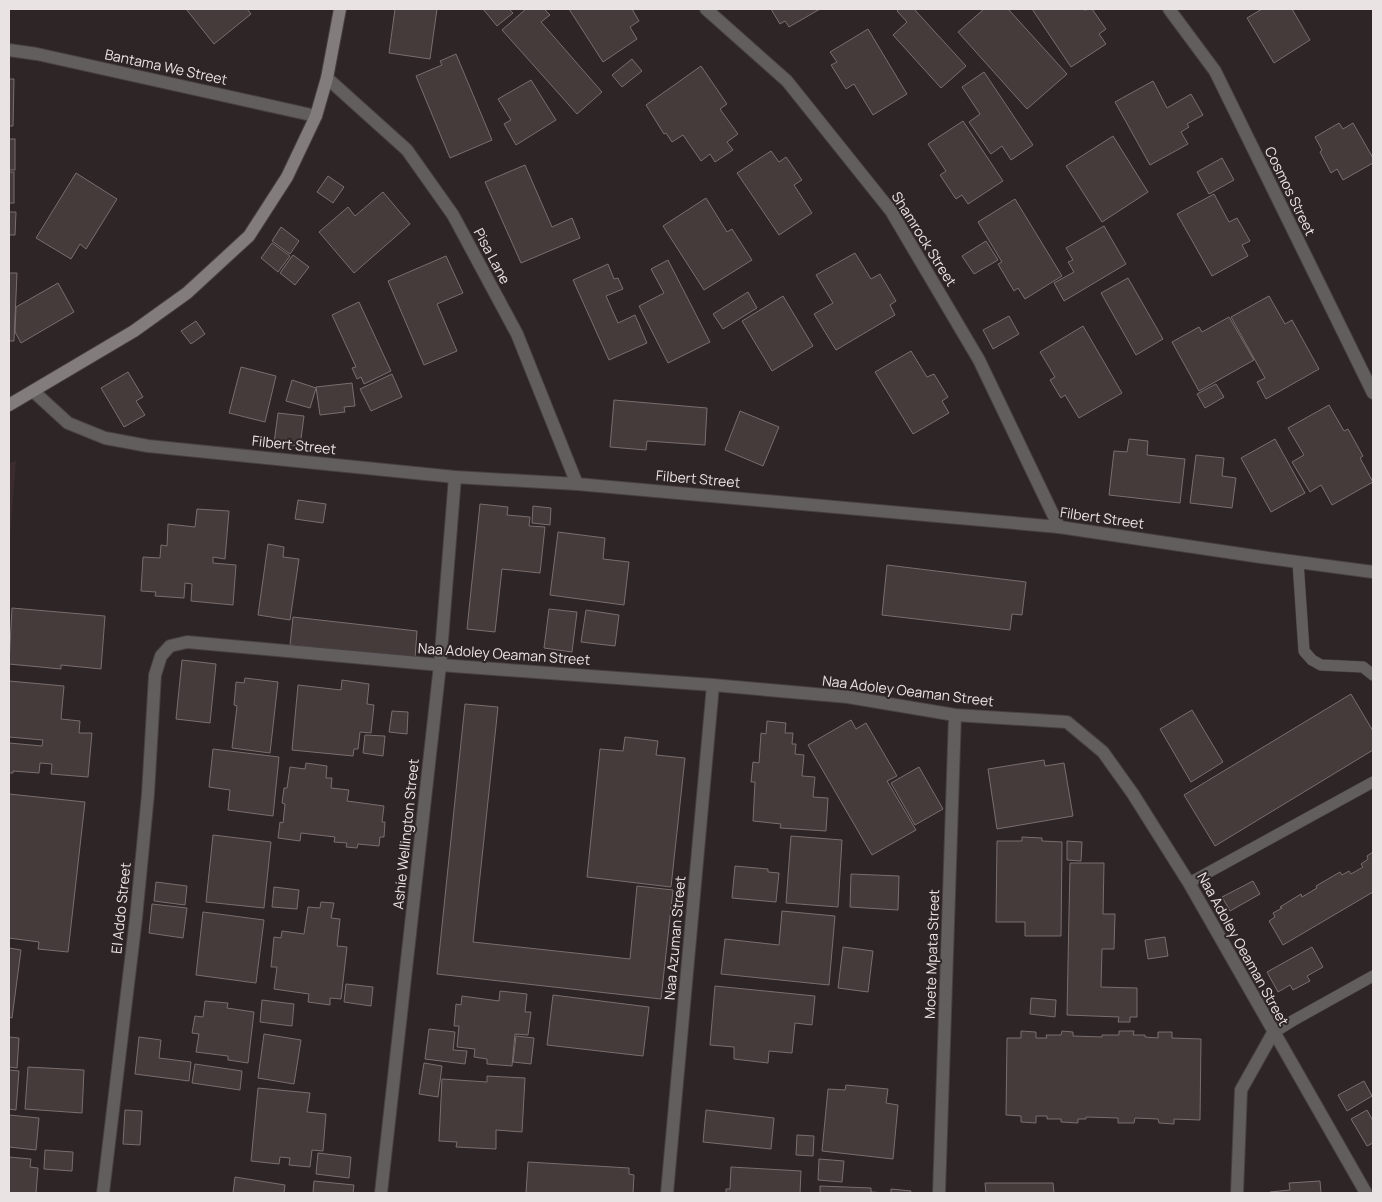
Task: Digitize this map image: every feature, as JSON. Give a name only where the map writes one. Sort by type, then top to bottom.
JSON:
[{"type":"main road","points":[[9,404],[134,331],[187,293],[249,236],[287,177],[316,116],[327,78],[340,9]]},
{"type":"street","name":"Shamrock Street","points":[[706,9],[787,81],[891,211],[979,360],[1059,527]]},
{"type":"street","name":"Cosmos Street","points":[[1169,9],[1214,71],[1373,393]]},
{"type":"street","name":"Bantama We Street","points":[[9,50],[37,54],[316,116]]},
{"type":"street","name":"Pisa Lane","points":[[327,78],[407,150],[453,215],[517,334],[577,484]]},
{"type":"street","name":"Filbert Street","points":[[33,390],[68,423],[105,438],[148,446],[455,477],[577,484],[1059,527],[1373,572]]},
{"type":"street","name":"Ashie Wellington Street","points":[[381,1193],[440,665],[455,477]]},
{"type":"street","name":"Naa Adoley Oeaman Street","points":[[187,642],[440,665],[848,697],[955,715],[1067,722],[1103,752],[1133,794],[1231,955],[1273,1033],[1366,1193]]},
{"type":"street","name":"El Addo Street","points":[[103,1193],[136,918],[148,794],[155,675],[161,656],[170,646],[187,642]]},
{"type":"street","name":"Naa Azuman Street","points":[[667,1193],[713,685]]},
{"type":"street","name":"Moete Mpata Street","points":[[939,1193],[955,715]]},
{"type":"street","points":[[1237,1193],[1240,1090],[1273,1033]]},
{"type":"lane","points":[[1298,562],[1304,651],[1312,660],[1321,665],[1363,667],[1373,675]]},
{"type":"lane","points":[[1189,884],[1373,782]]},
{"type":"lane","points":[[1273,1033],[1373,976]]},
{"type":"shaded area","points":[[16,461],[9,551],[9,463]]},
{"type":"building","points":[[186,9],[247,9],[251,14],[214,44]]},
{"type":"building","points":[[395,9],[437,9],[430,59],[389,53]]},
{"type":"building","points":[[483,9],[509,9],[513,13],[497,26]]},
{"type":"building","points":[[526,9],[544,9],[550,15],[541,22],[602,92],[577,114],[502,30]]},
{"type":"building","points":[[569,9],[632,9],[639,21],[630,27],[637,39],[603,62]]},
{"type":"building","points":[[771,9],[820,9],[789,27],[785,21],[780,24]]},
{"type":"building","points":[[899,9],[914,9],[966,66],[941,88],[893,35],[907,22],[897,11]]},
{"type":"building","points":[[984,9],[1008,9],[1067,74],[1027,109],[958,32]]},
{"type":"building","points":[[1032,9],[1092,9],[1106,29],[1099,34],[1106,44],[1071,67]]},
{"type":"building","points":[[1262,9],[1292,9],[1310,40],[1274,63],[1247,18]]},
{"type":"building","points":[[868,29],[907,94],[873,115],[854,84],[846,89],[831,65],[837,62],[830,52]]},
{"type":"building","points":[[456,54],[492,140],[450,158],[416,76],[442,65],[440,61]]},
{"type":"building","points":[[632,59],[642,71],[622,87],[612,75]]},
{"type":"building","points":[[701,66],[727,104],[720,109],[738,134],[727,142],[733,150],[715,162],[710,154],[701,161],[683,135],[672,142],[666,133],[664,134],[646,105]]},
{"type":"building","points":[[984,72],[1033,145],[1011,160],[1002,146],[991,154],[969,122],[980,114],[962,87]]},
{"type":"building","points":[[9,79],[14,79],[13,126],[9,126]]},
{"type":"building","points":[[531,80],[556,120],[516,145],[504,124],[511,120],[498,99]]},
{"type":"building","points":[[1153,81],[1167,108],[1191,94],[1203,115],[1187,124],[1189,127],[1181,132],[1188,144],[1150,165],[1115,102]]},
{"type":"building","points":[[963,121],[1003,181],[968,204],[962,195],[956,199],[940,175],[946,171],[928,144]]},
{"type":"building","points":[[1339,123],[1343,129],[1353,123],[1373,158],[1373,163],[1343,180],[1337,169],[1331,173],[1320,152],[1322,150],[1315,137]]},
{"type":"building","points":[[1113,136],[1148,192],[1102,222],[1066,166]]},
{"type":"building","points":[[9,139],[15,139],[15,170],[9,170]]},
{"type":"building","points":[[771,151],[779,162],[786,157],[802,180],[794,185],[812,213],[779,235],[737,173]]},
{"type":"building","points":[[1222,158],[1234,180],[1209,194],[1197,172]]},
{"type":"building","points":[[525,165],[552,227],[572,218],[580,238],[521,263],[485,182]]},
{"type":"building","points":[[9,172],[14,172],[14,203],[9,203]]},
{"type":"building","points":[[76,173],[117,199],[86,249],[80,244],[71,259],[36,238]]},
{"type":"building","points":[[328,176],[344,187],[333,203],[317,192]]},
{"type":"building","points":[[383,192],[410,224],[354,273],[319,232],[348,207],[355,216]]},
{"type":"building","points":[[1214,194],[1229,222],[1237,218],[1250,241],[1242,245],[1248,256],[1212,276],[1177,214]]},
{"type":"building","points":[[706,198],[727,232],[732,229],[752,260],[704,290],[663,226]]},
{"type":"building","points":[[1015,199],[1062,276],[1025,299],[1018,288],[1014,291],[998,264],[1002,262],[978,222]]},
{"type":"building","points":[[9,212],[16,212],[15,235],[9,235]]},
{"type":"building","points":[[1104,226],[1126,264],[1064,301],[1054,283],[1074,272],[1068,262],[1073,260],[1066,248]]},
{"type":"building","points":[[281,227],[299,241],[290,254],[272,241]]},
{"type":"building","points":[[986,241],[998,260],[974,274],[962,256]]},
{"type":"building","points":[[272,243],[290,256],[278,272],[261,258]]},
{"type":"building","points":[[855,253],[871,279],[880,274],[896,301],[890,305],[895,315],[836,350],[814,314],[833,303],[816,275]]},
{"type":"building","points":[[293,255],[309,267],[295,285],[280,273]]},
{"type":"building","points":[[446,256],[463,293],[437,304],[457,351],[424,365],[388,281]]},
{"type":"building","points":[[668,260],[710,342],[668,363],[639,306],[664,293],[651,269]]},
{"type":"building","points":[[608,264],[614,279],[618,278],[623,289],[606,296],[618,323],[635,315],[647,343],[609,360],[573,280]]},
{"type":"building","points":[[9,273],[17,273],[14,341],[9,341]]},
{"type":"building","points":[[1128,278],[1163,339],[1136,355],[1101,293]]},
{"type":"building","points":[[58,283],[74,312],[21,343],[15,332],[16,307]]},
{"type":"building","points":[[748,292],[757,308],[723,329],[713,314]]},
{"type":"building","points":[[783,296],[813,346],[772,371],[742,321]]},
{"type":"building","points":[[1269,296],[1285,324],[1292,320],[1319,369],[1266,399],[1257,382],[1265,378],[1231,317]]},
{"type":"building","points":[[359,302],[391,371],[364,384],[361,377],[357,379],[352,368],[356,367],[332,315]]},
{"type":"building","points":[[1009,316],[1019,334],[993,349],[983,330]]},
{"type":"building","points":[[1229,317],[1254,360],[1199,391],[1172,342],[1199,327],[1202,332]]},
{"type":"building","points":[[196,321],[205,334],[191,344],[181,331]]},
{"type":"building","points":[[1083,326],[1122,393],[1079,418],[1065,395],[1061,398],[1050,380],[1055,377],[1040,352]]},
{"type":"building","points":[[911,351],[927,377],[934,374],[948,397],[942,401],[949,413],[913,434],[875,372]]},
{"type":"building","points":[[241,367],[276,376],[265,422],[229,413]]},
{"type":"building","points":[[128,372],[143,397],[136,401],[145,415],[124,427],[101,388]]},
{"type":"building","points":[[392,374],[402,397],[371,411],[360,389]]},
{"type":"building","points":[[292,380],[316,388],[310,408],[286,401]]},
{"type":"building","points":[[352,383],[355,406],[344,407],[345,412],[320,415],[316,387]]},
{"type":"building","points":[[1216,384],[1224,397],[1205,408],[1197,394]]},
{"type":"building","points":[[614,400],[707,408],[705,445],[647,441],[646,450],[610,447]]},
{"type":"building","points":[[1329,405],[1344,431],[1348,429],[1363,456],[1360,458],[1373,482],[1332,505],[1321,485],[1310,492],[1292,462],[1304,455],[1288,428]]},
{"type":"building","points":[[740,411],[779,427],[763,466],[725,450]]},
{"type":"building","points":[[278,413],[304,416],[300,446],[274,443]]},
{"type":"building","points":[[1129,439],[1148,441],[1147,455],[1185,459],[1180,503],[1109,495],[1114,451],[1127,452]]},
{"type":"building","points":[[1275,439],[1305,493],[1271,512],[1241,458]]},
{"type":"building","points":[[1196,455],[1224,458],[1222,476],[1236,478],[1232,508],[1190,503]]},
{"type":"building","points":[[298,500],[326,504],[323,523],[295,519]]},
{"type":"building","points":[[480,504],[508,507],[507,515],[530,517],[529,526],[545,527],[540,573],[502,569],[495,632],[467,629]]},
{"type":"building","points":[[533,506],[551,508],[550,525],[532,523]]},
{"type":"building","points":[[197,509],[229,511],[225,559],[213,557],[213,563],[236,565],[233,605],[191,601],[192,584],[185,583],[184,598],[155,596],[156,592],[141,591],[143,557],[160,558],[161,545],[167,546],[168,524],[195,527]]},
{"type":"building","points":[[558,532],[605,538],[603,559],[629,562],[624,605],[550,595]]},
{"type":"building","points":[[268,544],[284,547],[283,557],[299,559],[290,620],[258,615]]},
{"type":"building","points":[[887,565],[1026,582],[1022,615],[1012,614],[1010,630],[882,615]]},
{"type":"building","points":[[12,608],[105,616],[101,669],[61,665],[61,669],[9,664]]},
{"type":"building","points":[[549,609],[577,612],[572,652],[544,648]]},
{"type":"building","points":[[586,610],[619,615],[615,646],[581,642]]},
{"type":"building","points":[[293,617],[417,631],[415,658],[290,645]]},
{"type":"building","points":[[182,660],[216,664],[210,723],[176,719]]},
{"type":"building","points":[[245,678],[278,682],[270,753],[232,748],[237,706],[234,705],[236,682],[244,683]]},
{"type":"building","points":[[342,680],[369,684],[367,704],[374,705],[371,733],[360,732],[358,749],[354,749],[353,756],[292,750],[298,685],[341,690]]},
{"type":"building","points":[[9,681],[64,686],[61,719],[80,721],[79,733],[92,733],[88,777],[51,774],[52,764],[40,763],[39,773],[13,771],[13,773],[9,773],[9,743],[42,746],[43,740],[9,737]]},
{"type":"building","points":[[1351,694],[1373,731],[1373,750],[1215,846],[1184,795]]},
{"type":"building","points":[[465,704],[498,707],[473,942],[630,959],[637,886],[673,890],[661,999],[437,974]]},
{"type":"building","points":[[1192,710],[1223,762],[1191,782],[1160,729]]},
{"type":"building","points":[[392,711],[408,712],[407,734],[389,732]]},
{"type":"building","points":[[851,720],[856,729],[866,723],[897,776],[887,781],[916,830],[872,855],[808,745]]},
{"type":"building","points":[[767,721],[786,723],[785,733],[793,733],[792,744],[796,744],[795,754],[804,755],[802,776],[815,777],[813,797],[828,798],[826,831],[780,828],[781,824],[753,821],[755,782],[751,782],[753,762],[759,763],[761,733],[766,734]]},
{"type":"building","points":[[365,735],[385,736],[383,756],[363,753]]},
{"type":"building","points":[[625,737],[658,741],[656,755],[685,758],[671,887],[587,877],[600,749],[623,751]]},
{"type":"building","points":[[213,749],[279,757],[273,816],[228,810],[230,790],[209,787]]},
{"type":"building","points":[[1044,760],[1045,766],[1064,763],[1073,816],[997,829],[988,769]]},
{"type":"building","points":[[306,763],[327,766],[326,778],[332,778],[331,788],[349,790],[347,801],[384,806],[382,822],[385,822],[384,837],[380,837],[379,846],[358,844],[357,848],[346,847],[347,843],[334,842],[335,837],[301,833],[300,841],[278,838],[280,822],[283,823],[285,804],[282,803],[284,788],[287,788],[290,767],[305,769]]},
{"type":"building","points":[[919,767],[943,809],[915,825],[891,783]]},
{"type":"building","points":[[9,794],[85,802],[68,952],[38,949],[39,942],[9,938]]},
{"type":"building","points":[[213,835],[271,842],[264,908],[206,902]]},
{"type":"building","points":[[791,836],[842,840],[838,907],[786,903]]},
{"type":"building","points":[[1022,837],[1062,842],[1061,936],[1025,936],[1025,922],[996,922],[997,841],[1022,841]]},
{"type":"building","points":[[1067,841],[1082,842],[1081,861],[1067,860]]},
{"type":"building","points":[[1373,852],[1373,892],[1283,945],[1269,921],[1275,917],[1273,913],[1301,894],[1302,897],[1317,888],[1316,886],[1340,872],[1342,875],[1349,871],[1351,874],[1363,867],[1361,864]]},
{"type":"building","points":[[1070,863],[1104,863],[1103,914],[1115,914],[1114,949],[1102,949],[1101,987],[1137,988],[1137,1017],[1130,1017],[1130,1022],[1118,1022],[1119,1017],[1067,1015]]},
{"type":"building","points":[[735,866],[768,869],[768,872],[779,873],[776,902],[732,898]]},
{"type":"building","points":[[851,874],[899,876],[898,910],[850,907]]},
{"type":"building","points":[[1253,881],[1260,894],[1230,911],[1222,897]]},
{"type":"building","points":[[156,882],[187,886],[185,905],[154,901]]},
{"type":"building","points":[[274,887],[299,890],[297,909],[272,907]]},
{"type":"building","points":[[321,902],[334,903],[331,918],[340,919],[337,946],[347,947],[341,999],[330,998],[330,1005],[308,1002],[309,994],[274,989],[277,967],[271,967],[274,937],[281,938],[282,931],[304,934],[308,907],[320,908]]},
{"type":"building","points":[[152,904],[187,908],[183,938],[149,933]]},
{"type":"building","points":[[782,911],[835,916],[829,985],[721,974],[725,939],[779,945]]},
{"type":"building","points":[[203,912],[264,920],[256,983],[196,975]]},
{"type":"building","points":[[1165,937],[1168,956],[1148,959],[1145,940]]},
{"type":"building","points":[[843,947],[873,951],[868,992],[838,988]]},
{"type":"building","points":[[1312,947],[1323,967],[1307,976],[1310,981],[1293,990],[1290,985],[1278,992],[1267,972]]},
{"type":"building","points":[[9,948],[21,950],[12,1018],[9,1017]]},
{"type":"building","points":[[346,984],[373,987],[371,1006],[344,1002]]},
{"type":"building","points":[[715,986],[815,996],[812,1025],[795,1023],[792,1053],[769,1051],[768,1063],[734,1059],[734,1047],[710,1045]]},
{"type":"building","points":[[500,991],[527,994],[525,1012],[531,1012],[528,1035],[515,1034],[512,1066],[487,1064],[487,1059],[474,1057],[475,1049],[457,1047],[459,1026],[454,1026],[456,1004],[461,1005],[462,996],[499,1001]]},
{"type":"building","points":[[553,995],[649,1007],[643,1056],[547,1045]]},
{"type":"building","points":[[1031,998],[1056,1000],[1055,1017],[1030,1014]]},
{"type":"building","points":[[262,1000],[294,1004],[292,1026],[260,1022]]},
{"type":"building","points":[[205,1001],[228,1003],[227,1008],[254,1012],[248,1063],[228,1060],[228,1056],[196,1052],[199,1034],[192,1033],[195,1016],[203,1017]]},
{"type":"building","points":[[429,1029],[455,1032],[453,1050],[467,1051],[465,1064],[425,1059]]},
{"type":"building","points":[[1021,1031],[1036,1032],[1036,1038],[1047,1038],[1046,1035],[1061,1035],[1062,1031],[1073,1032],[1073,1036],[1102,1037],[1102,1035],[1119,1035],[1119,1031],[1134,1031],[1133,1035],[1145,1035],[1145,1037],[1158,1038],[1158,1032],[1172,1032],[1172,1038],[1201,1039],[1200,1120],[1174,1119],[1174,1124],[1159,1123],[1158,1119],[1135,1118],[1134,1123],[1118,1123],[1118,1118],[1086,1117],[1086,1119],[1078,1119],[1078,1123],[1061,1122],[1061,1119],[1047,1119],[1047,1116],[1036,1116],[1036,1123],[1021,1122],[1021,1116],[1006,1115],[1007,1038],[1021,1038]]},
{"type":"building","points":[[264,1034],[301,1040],[294,1084],[258,1078]]},
{"type":"building","points":[[516,1036],[534,1038],[531,1064],[513,1062]]},
{"type":"building","points":[[9,1037],[19,1038],[17,1068],[9,1067]]},
{"type":"building","points":[[139,1037],[161,1040],[159,1058],[191,1062],[189,1081],[135,1074]]},
{"type":"building","points":[[424,1063],[442,1066],[438,1097],[419,1094]]},
{"type":"building","points":[[195,1064],[242,1071],[240,1090],[192,1083]]},
{"type":"building","points":[[28,1067],[84,1070],[82,1113],[25,1109]]},
{"type":"building","points":[[9,1070],[19,1071],[16,1110],[9,1109]]},
{"type":"building","points":[[487,1076],[525,1078],[522,1132],[496,1130],[496,1149],[456,1147],[457,1142],[439,1141],[442,1079],[487,1082]]},
{"type":"building","points":[[1364,1081],[1372,1096],[1347,1111],[1338,1095]]},
{"type":"building","points":[[846,1085],[888,1089],[886,1103],[898,1105],[893,1159],[822,1151],[828,1089],[845,1090]]},
{"type":"building","points":[[258,1088],[310,1093],[307,1112],[326,1114],[323,1151],[312,1150],[310,1167],[289,1165],[290,1158],[280,1157],[279,1164],[251,1161]]},
{"type":"building","points":[[125,1110],[142,1111],[140,1145],[123,1144]]},
{"type":"building","points":[[706,1110],[774,1118],[771,1149],[703,1142]]},
{"type":"building","points":[[1367,1110],[1373,1121],[1373,1143],[1367,1146],[1351,1119]]},
{"type":"building","points":[[9,1115],[39,1118],[36,1150],[9,1147]]},
{"type":"building","points":[[797,1135],[814,1136],[813,1156],[796,1155]]},
{"type":"building","points":[[45,1150],[73,1152],[72,1171],[44,1169]]},
{"type":"building","points":[[318,1153],[351,1157],[349,1178],[316,1174]]},
{"type":"building","points":[[9,1157],[31,1159],[30,1167],[38,1168],[36,1193],[9,1193]]},
{"type":"building","points":[[819,1159],[844,1161],[842,1182],[818,1180]]},
{"type":"building","points":[[528,1162],[629,1168],[629,1174],[634,1175],[633,1193],[526,1193]]},
{"type":"building","points":[[731,1167],[801,1171],[800,1193],[726,1193],[726,1189],[730,1189]]},
{"type":"building","points":[[235,1177],[285,1185],[284,1193],[233,1193]]},
{"type":"building","points":[[314,1181],[354,1185],[353,1193],[313,1193]]},
{"type":"building","points":[[1320,1181],[1321,1193],[1270,1193],[1290,1190],[1289,1183]]},
{"type":"building","points":[[985,1183],[1053,1183],[1054,1193],[986,1193]]},
{"type":"building","points":[[820,1186],[871,1188],[871,1192],[887,1193],[820,1193]]},
{"type":"building","points":[[891,1189],[911,1191],[910,1193],[891,1193]]}]
